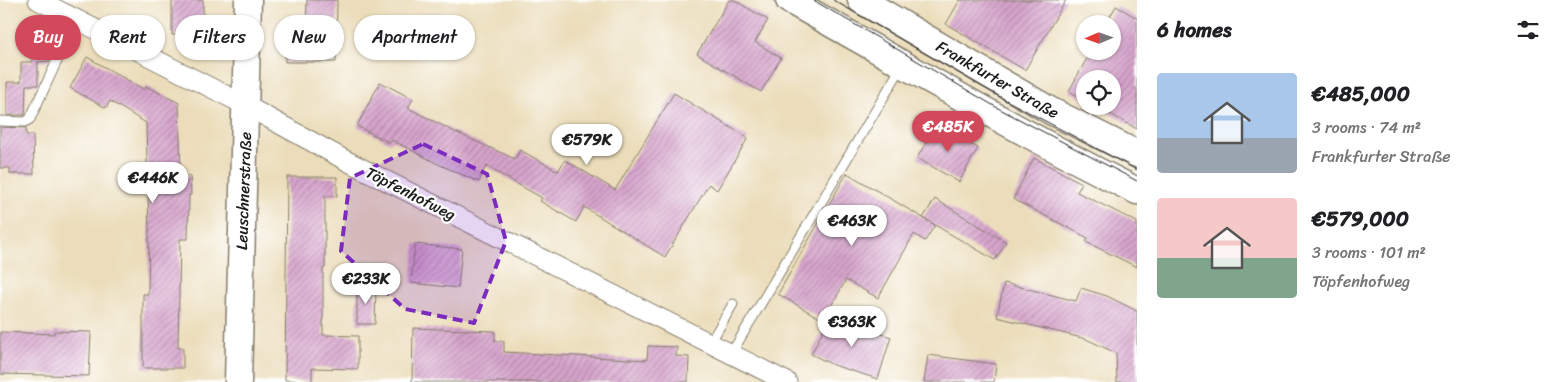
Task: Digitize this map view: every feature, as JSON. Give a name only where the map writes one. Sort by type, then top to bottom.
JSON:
[{"type":"main road","name":"Leuschnerstraße","points":[[238,382],[248,0]]},
{"type":"main road","name":"Frankfurter Straße","points":[[788,0],[1102,173],[1137,190]]},
{"type":"main road","name":"Frankfurter Straße","points":[[861,0],[1051,111],[1137,153]]},
{"type":"street","name":"Töpfenhofweg","points":[[38,0],[66,15]]},
{"type":"street","name":"Töpfenhofweg","points":[[81,23],[245,105],[347,160],[787,382]]},
{"type":"lane","points":[[0,121],[25,122],[30,119],[57,60]]},
{"type":"lane","points":[[730,354],[903,64]]},
{"type":"lane","points":[[710,343],[733,304]]},
{"type":"highlighted area","points":[[423,144],[487,174],[506,241],[474,323],[405,309],[341,251],[350,178]]},
{"type":"building","points":[[172,0],[203,0],[203,15],[175,15],[175,35],[172,35]]},
{"type":"building","points":[[307,0],[337,0],[337,15],[307,15]]},
{"type":"building","points":[[729,0],[734,0],[768,20],[755,42],[781,58],[761,92],[697,54]]},
{"type":"building","points":[[960,0],[1066,0],[1025,70],[946,24]]},
{"type":"building","points":[[1116,6],[1137,18],[1137,129],[1112,115],[1121,115],[1121,70],[1081,70],[1086,60],[1121,60],[1121,15],[1111,15]]},
{"type":"building","points":[[87,57],[145,90],[146,86],[179,103],[181,177],[190,176],[191,195],[189,195],[188,239],[180,239],[178,348],[183,348],[183,368],[143,368],[143,294],[148,294],[149,231],[146,123],[110,101],[106,108],[70,88]]},
{"type":"building","points":[[32,60],[50,60],[38,62],[38,85],[26,85],[25,115],[7,115],[7,82],[21,82],[21,62],[32,62]]},
{"type":"building","points":[[285,60],[336,60],[336,62],[285,62]]},
{"type":"building","points":[[1076,78],[1076,95],[1069,91]]},
{"type":"building","points":[[380,82],[413,99],[408,108],[453,131],[515,159],[520,150],[558,171],[565,160],[615,190],[674,93],[748,138],[717,190],[709,184],[665,257],[584,207],[576,222],[540,201],[542,198],[486,166],[479,182],[440,165],[392,140],[390,143],[357,126]]},
{"type":"building","points":[[936,125],[978,148],[959,182],[917,158]]},
{"type":"building","points":[[0,127],[26,128],[26,135],[33,135],[34,174],[10,174],[10,168],[0,168]]},
{"type":"building","points":[[1034,158],[1082,183],[1077,192],[1137,222],[1137,267],[1086,242],[1088,238],[1013,199]]},
{"type":"building","points":[[847,173],[935,225],[925,241],[914,234],[878,298],[846,280],[823,320],[778,294]]},
{"type":"building","points":[[287,177],[337,177],[337,196],[325,196],[323,335],[358,336],[358,369],[312,368],[312,381],[285,380]]},
{"type":"building","points":[[935,199],[1006,242],[995,260],[923,218]]},
{"type":"building","points":[[415,244],[462,249],[458,288],[411,283]]},
{"type":"building","points":[[1004,283],[1076,301],[1081,288],[1107,296],[1137,311],[1137,382],[1117,382],[1116,353],[1086,339],[997,317]]},
{"type":"building","points":[[357,286],[376,287],[375,324],[357,324]]},
{"type":"building","points":[[830,317],[891,337],[878,379],[833,365],[811,354]]},
{"type":"building","points":[[413,328],[495,331],[495,341],[504,341],[504,352],[647,360],[648,346],[677,347],[676,356],[689,357],[688,382],[412,382]]},
{"type":"building","points":[[54,331],[91,332],[89,376],[0,374],[0,332],[54,334]]},
{"type":"building","points":[[928,355],[996,364],[994,382],[924,382]]},
{"type":"tram line","points":[[813,0],[996,107],[1137,181]]},
{"type":"tram line","points":[[833,0],[1002,98],[1137,170]]}]
